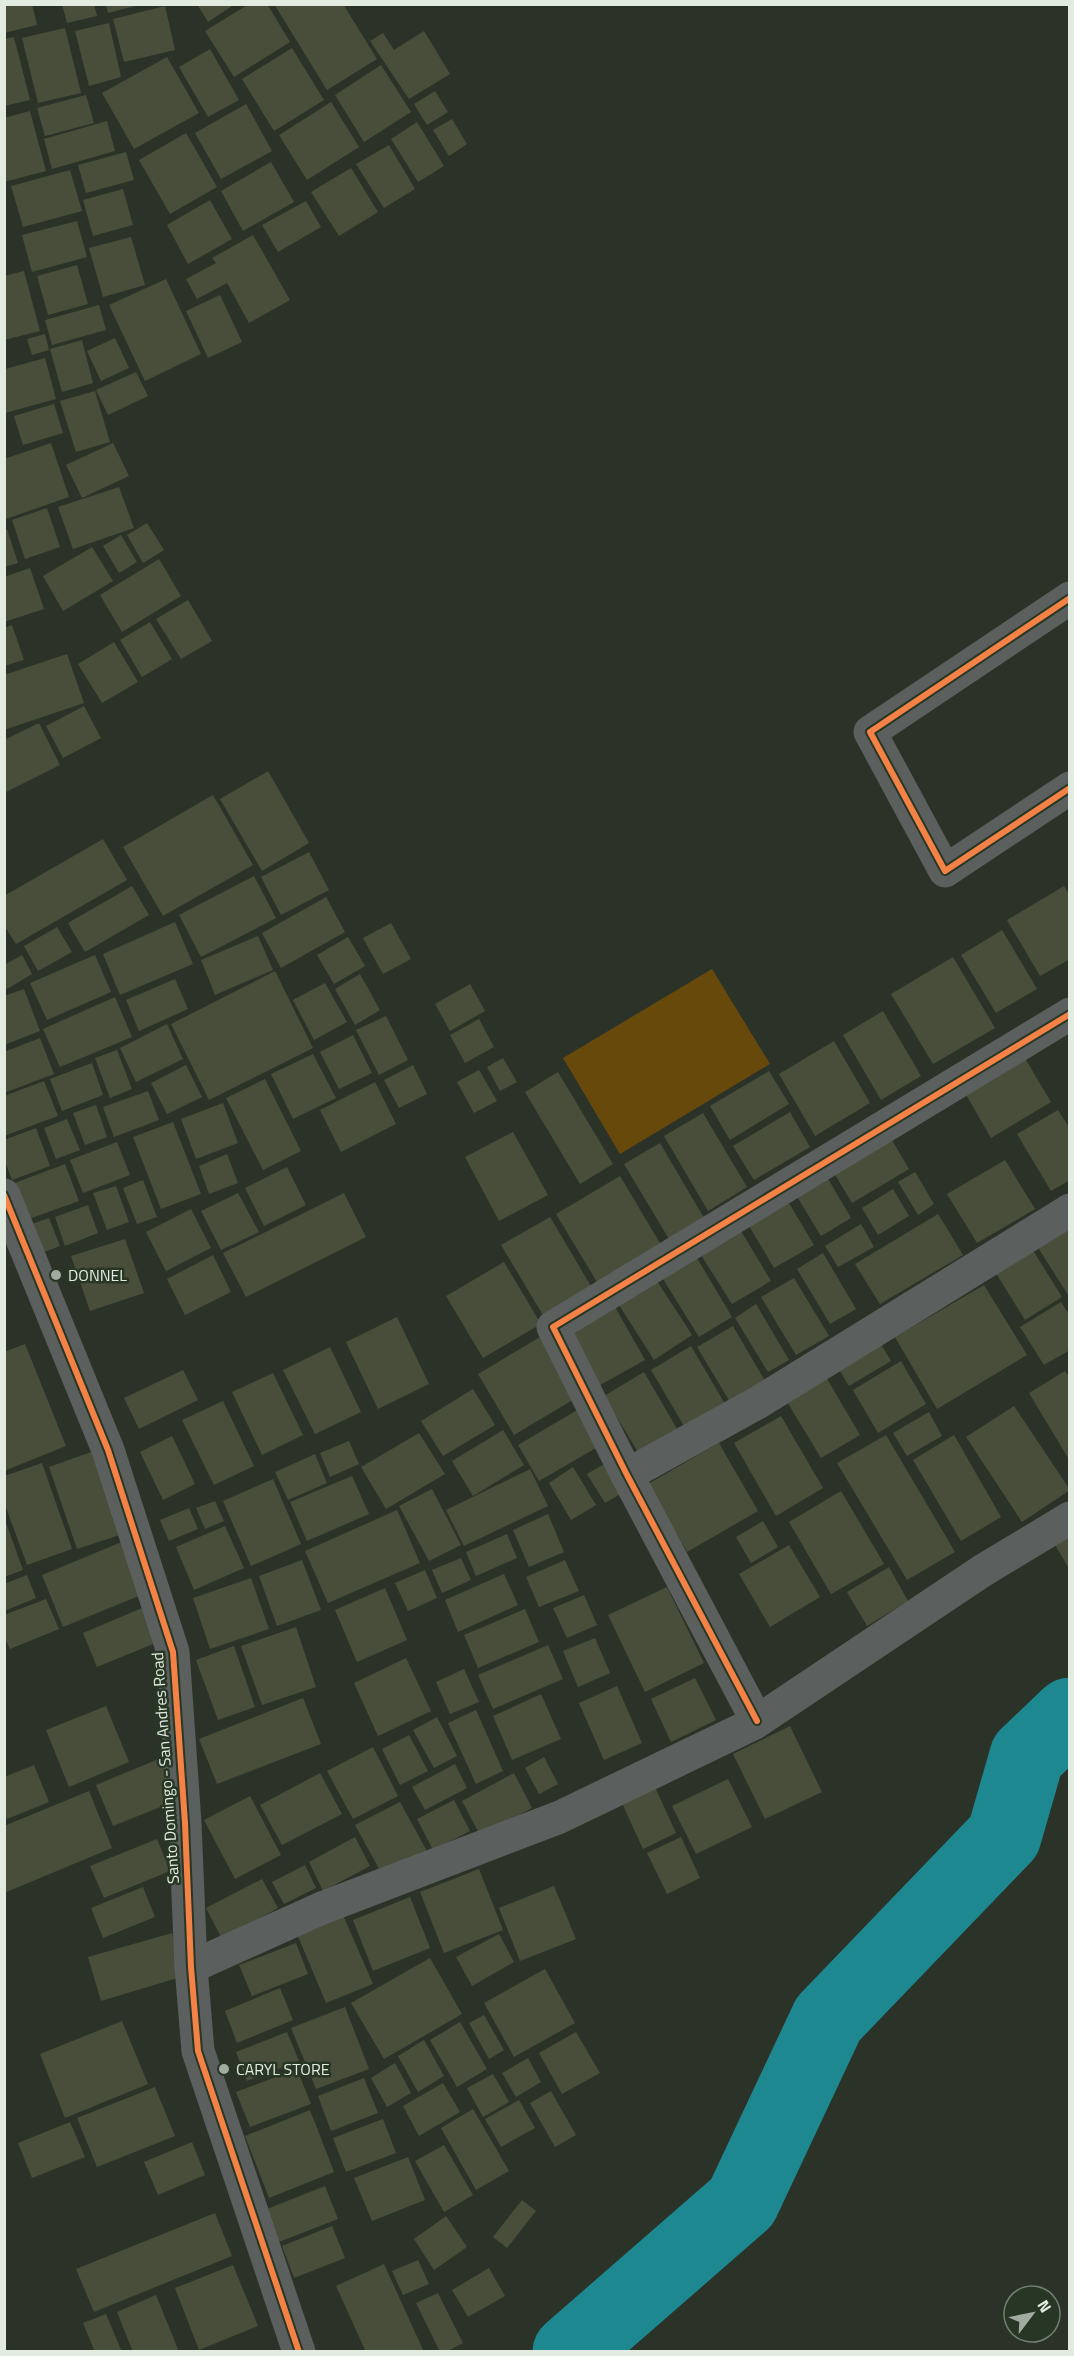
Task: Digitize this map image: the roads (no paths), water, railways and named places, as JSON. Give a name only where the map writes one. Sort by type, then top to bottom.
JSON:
[{"type":"street","points":[[1070,598],[870,732],[945,871],[1070,788]]},
{"type":"street","points":[[757,1721],[627,1475],[553,1327],[1070,1014]]},
{"type":"street","name":"Santo Domingo - San Andres Road","points":[[4,1195],[108,1450],[173,1652],[198,2051],[299,2352]]},
{"type":"street","points":[[627,1475],[759,1402],[1070,1210]]},
{"type":"street","points":[[191,1966],[322,1908],[560,1817],[757,1721],[982,1571],[1070,1518]]},
{"type":"waterway","points":[[570,2352],[742,2202],[828,2019],[1004,1836],[1027,1756],[1070,1715]]},
{"type":"place","name":"DONNEL","points":[[56,1275]]},
{"type":"place","name":"CARYL STORE","points":[[224,2069]]}]
